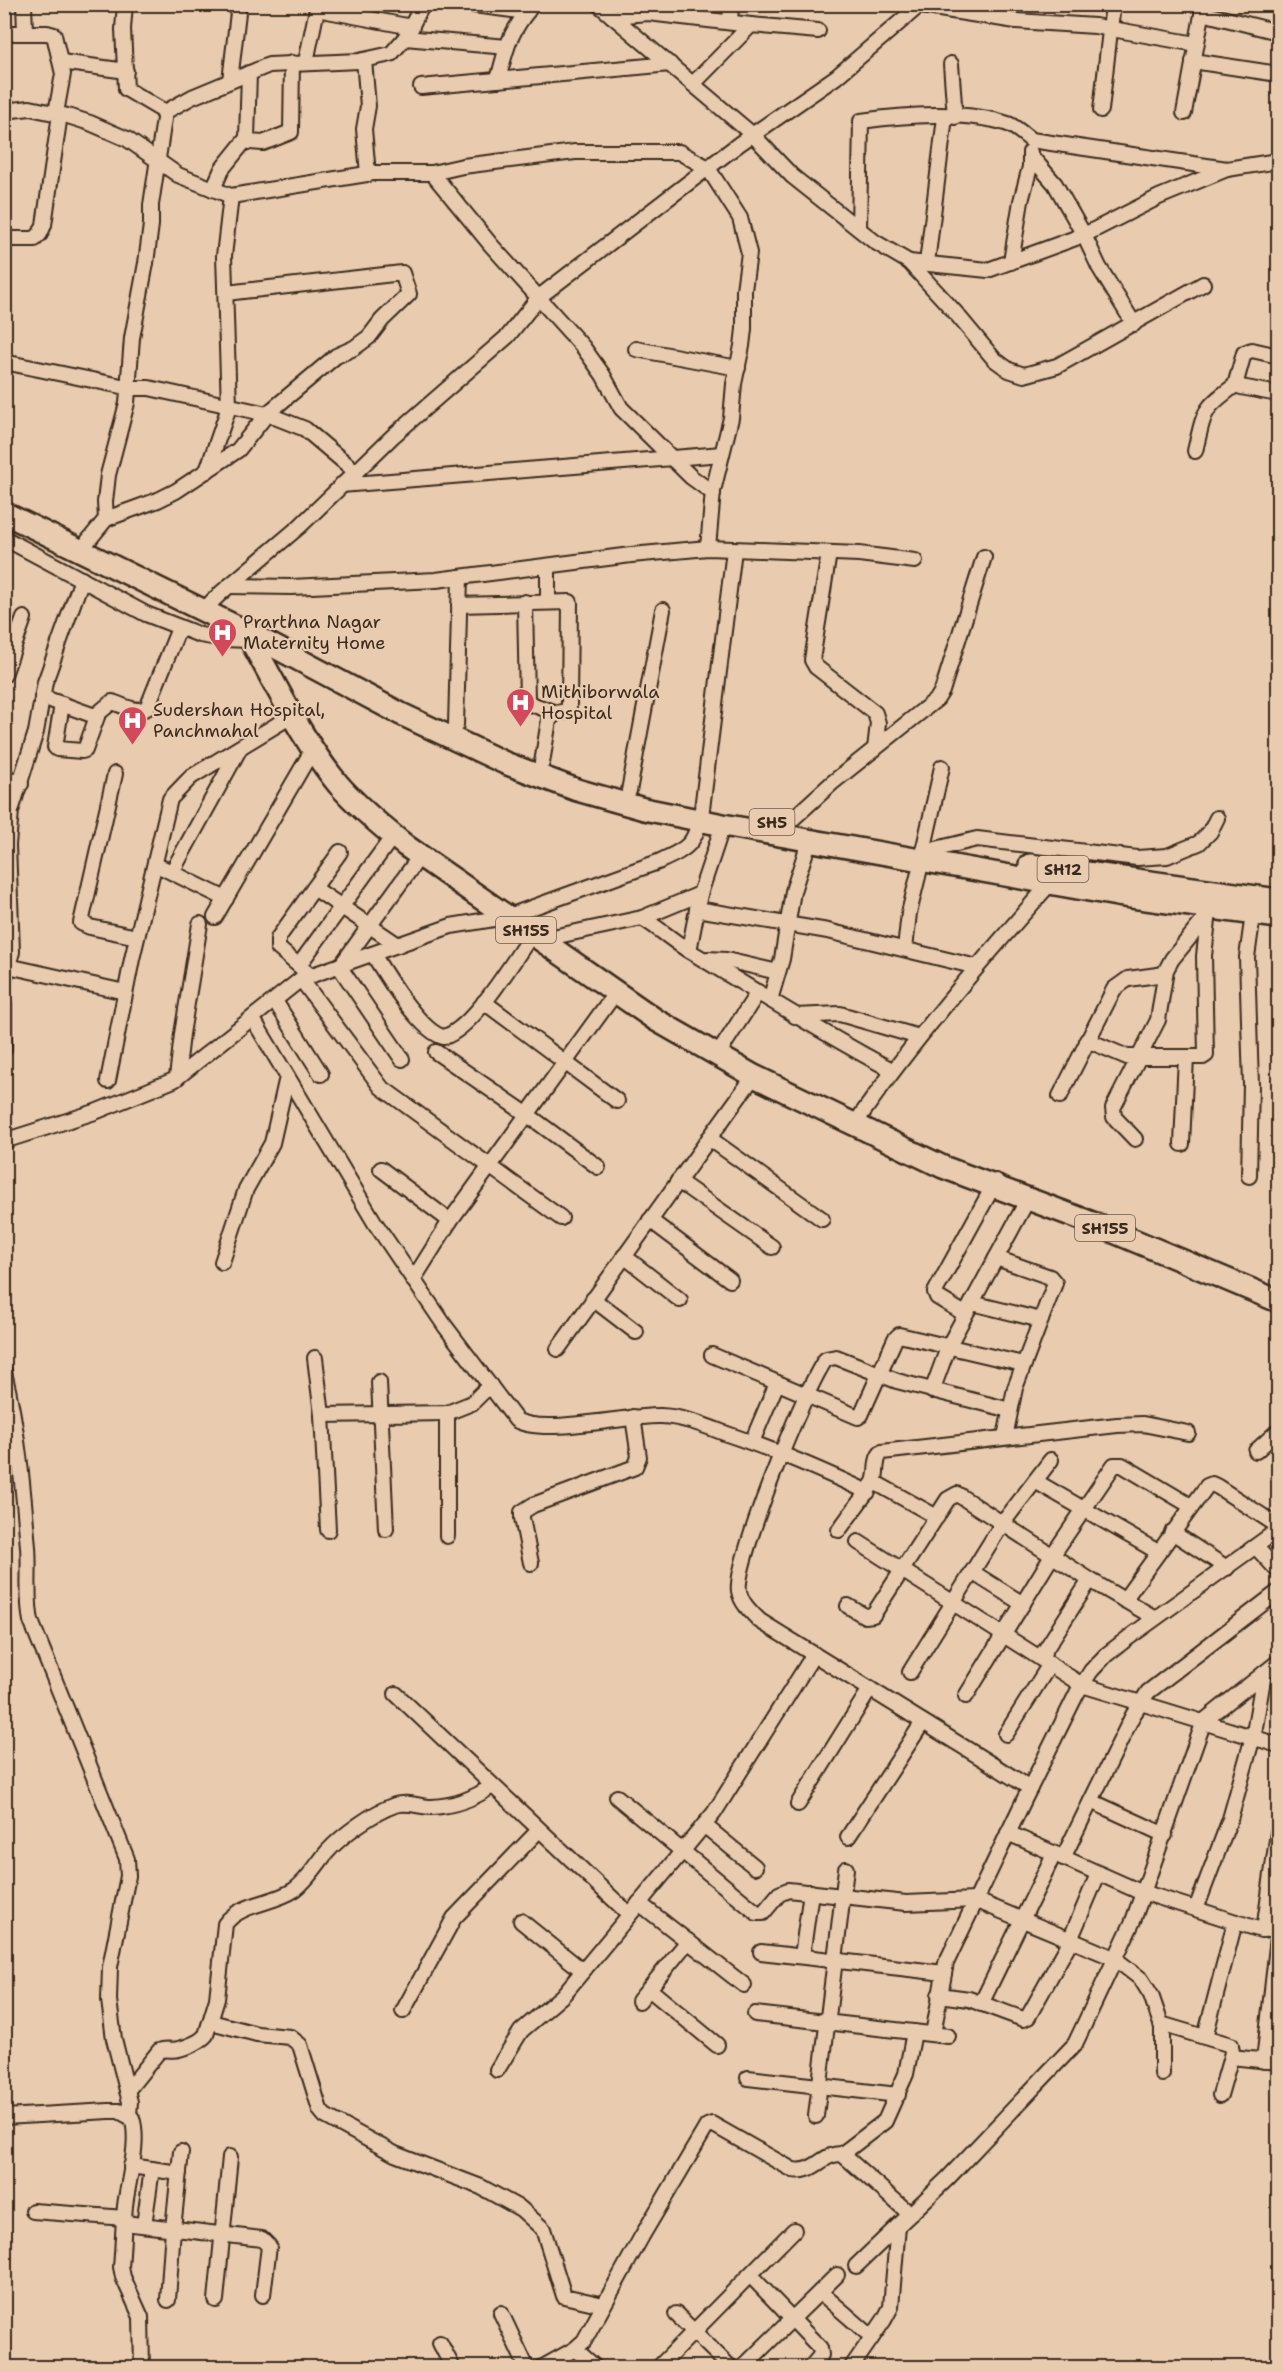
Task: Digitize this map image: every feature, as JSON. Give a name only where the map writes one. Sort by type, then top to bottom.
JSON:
[{"type":"main road","points":[[4,498],[88,541],[401,714],[505,763],[577,790],[644,809],[701,814],[723,825],[810,839],[928,852],[973,868],[1057,875],[1117,896],[1209,901]]},
{"type":"main road","points":[[4,513],[206,607]]},
{"type":"main road","name":"SH5","points":[[254,633],[542,763],[701,814],[788,824],[928,852],[1007,861]]},
{"type":"main road","name":"SH155","points":[[254,633],[293,715],[313,749],[339,784],[393,836],[420,856],[553,937],[647,1001],[722,1048],[859,1118],[900,1142]]},
{"type":"main road","name":"SH155","points":[[254,633],[332,763],[353,788],[386,819],[512,914],[532,934],[656,1020],[754,1076],[931,1158],[995,1182],[1112,1220],[1278,1292]]},
{"type":"main road","name":"SH12","points":[[1007,861],[1057,875],[1119,877],[1209,901],[1255,905],[1278,900]]},
{"type":"main road","points":[[1255,905],[1278,917]]},
{"type":"main road","name":"SH155","points":[[995,1182],[1028,1199],[1095,1224],[1278,1301]]},
{"type":"street","points":[[24,4],[25,32]]},
{"type":"street","points":[[125,4],[123,29],[125,84],[128,92],[165,112]]},
{"type":"street","points":[[230,81],[239,4]]},
{"type":"street","points":[[165,112],[269,65],[364,60],[392,54],[409,33],[423,4]]},
{"type":"street","points":[[466,4],[530,8]]},
{"type":"street","points":[[598,4],[753,135],[792,176],[875,242],[909,262],[994,359],[1009,370],[1024,375],[1057,366],[1203,284]]},
{"type":"street","points":[[730,22],[731,4]]},
{"type":"street","points":[[1101,110],[1113,4]]},
{"type":"street","points":[[206,607],[300,526],[393,436],[508,336],[539,297],[708,168],[836,77],[918,5],[1016,21],[1109,29],[1196,44]]},
{"type":"street","points":[[247,138],[250,142],[264,143],[291,132],[299,63],[317,7],[409,33],[507,47]]},
{"type":"street","points":[[498,80],[515,27],[530,8]]},
{"type":"street","points":[[1184,113],[1203,9],[1278,32]]},
{"type":"street","points":[[612,16],[648,13],[818,31]]},
{"type":"street","points":[[693,84],[751,25]]},
{"type":"street","points":[[4,33],[25,32],[54,35],[61,62],[62,84],[44,225],[35,239],[4,240]]},
{"type":"street","points":[[364,60],[368,106],[364,129],[368,174]]},
{"type":"street","points":[[1193,61],[1278,75]]},
{"type":"street","points":[[61,62],[126,71]]},
{"type":"street","points":[[421,87],[670,64]]},
{"type":"street","points":[[927,263],[950,117],[951,64]]},
{"type":"street","points":[[213,189],[222,169],[247,138],[249,73]]},
{"type":"street","points":[[4,111],[30,108],[90,123],[127,139],[178,175],[231,196],[368,174],[432,173],[463,166],[575,152],[679,152],[708,168],[740,218],[749,253],[744,290],[744,329],[731,418],[713,493],[708,548]]},
{"type":"street","points":[[106,519],[108,475],[127,403],[132,338],[151,225],[151,206],[165,112]]},
{"type":"street","points":[[859,229],[861,121],[899,116],[950,117],[1010,124],[1031,140],[1227,169]]},
{"type":"street","points":[[1011,262],[1021,201],[1030,166],[1031,140]]},
{"type":"street","points":[[1030,155],[1055,184],[1099,267],[1134,324]]},
{"type":"street","points":[[909,262],[988,270],[1084,235],[1159,197],[1227,169],[1278,161]]},
{"type":"street","points":[[432,173],[491,245],[593,361],[621,408],[691,477],[713,493]]},
{"type":"street","points":[[207,471],[229,407],[224,256],[231,196]]},
{"type":"street","points":[[88,541],[106,519],[158,500],[193,481],[238,450],[267,414],[336,356],[354,348],[369,337],[382,320],[409,294],[402,273],[226,293]]},
{"type":"street","points":[[636,349],[738,368]]},
{"type":"street","points":[[1195,451],[1207,408],[1237,384],[1244,353],[1252,350],[1278,356]]},
{"type":"street","points":[[4,362],[127,387],[149,388],[267,414],[305,429],[356,472]]},
{"type":"street","points":[[1237,384],[1241,387],[1278,394]]},
{"type":"street","points":[[341,486],[722,454]]},
{"type":"street","points":[[4,537],[146,614],[180,628],[200,635],[223,639],[254,633]]},
{"type":"street","points":[[229,586],[291,587],[460,577],[708,548],[859,554],[915,561]]},
{"type":"street","points":[[4,1142],[95,1112],[177,1078],[306,978],[451,926],[512,914],[680,852],[697,834],[701,814],[734,550]]},
{"type":"street","points":[[829,554],[812,660],[816,667],[875,713],[878,723],[876,749]]},
{"type":"street","points":[[788,824],[832,783],[937,699],[942,691],[984,557]]},
{"type":"street","points":[[548,566],[548,602]]},
{"type":"street","points":[[456,725],[460,577]]},
{"type":"street","points":[[82,579],[45,682],[36,732],[11,811],[6,856],[12,958],[6,973],[125,992]]},
{"type":"street","points":[[459,605],[525,602],[567,601],[571,606],[569,707],[567,711],[556,713],[531,704],[527,700],[525,602]]},
{"type":"street","points":[[630,792],[663,610]]},
{"type":"street","points":[[4,675],[24,618]]},
{"type":"street","points":[[62,704],[55,747],[82,752],[86,750],[98,714],[112,702],[139,711],[147,708],[180,628]]},
{"type":"street","points":[[42,697],[88,714],[98,714]]},
{"type":"street","points":[[542,763],[549,720],[556,713]]},
{"type":"street","points":[[108,1081],[137,937],[170,799],[191,777],[293,715]]},
{"type":"street","points":[[172,872],[241,747]]},
{"type":"street","points":[[215,917],[313,749]]},
{"type":"street","points":[[905,949],[909,913],[928,852],[942,766]]},
{"type":"street","points":[[115,774],[81,923],[137,937]]},
{"type":"street","points":[[4,776],[21,784]]},
{"type":"street","points":[[928,852],[977,839],[1137,858],[1167,856],[1199,843],[1210,832],[1217,818]]},
{"type":"street","points":[[689,951],[700,894],[723,825]]},
{"type":"street","points":[[299,965],[393,836]]},
{"type":"street","points":[[770,1000],[789,924],[793,891],[810,839]]},
{"type":"street","points":[[340,852],[278,938],[276,944],[278,948],[299,965],[381,1087],[561,1218]]},
{"type":"street","points":[[340,965],[420,856]]},
{"type":"street","points":[[154,862],[226,899]]},
{"type":"street","points":[[859,1118],[892,1070],[1057,875]]},
{"type":"street","points":[[314,888],[398,945]]},
{"type":"street","points":[[553,937],[642,918],[700,894]]},
{"type":"street","points":[[1135,1138],[1112,1114],[1158,1020],[1165,975],[1172,959],[1209,901]]},
{"type":"street","points":[[1087,1040],[1128,1057],[1203,1057],[1208,1051],[1204,956],[1209,901]]},
{"type":"street","points":[[1249,1176],[1251,1084],[1246,957],[1255,905]]},
{"type":"street","points":[[697,909],[828,930],[977,967]]},
{"type":"street","points":[[642,918],[689,951],[795,1017],[892,1070]]},
{"type":"street","points":[[177,1078],[200,924]]},
{"type":"street","points":[[373,954],[391,983],[429,1031],[438,1036],[450,1035],[462,1029],[484,1002],[532,934]]},
{"type":"street","points":[[703,959],[726,960],[778,972]]},
{"type":"street","points":[[340,965],[402,1059]]},
{"type":"street","points":[[1060,1096],[1114,989],[1121,982],[1165,975]]},
{"type":"street","points":[[413,1280],[450,1221],[616,992]]},
{"type":"street","points":[[722,1048],[758,992]]},
{"type":"street","points":[[275,1001],[321,1074]]},
{"type":"street","points":[[484,1002],[617,1101]]},
{"type":"street","points":[[4,1005],[4,1050]]},
{"type":"street","points":[[795,1017],[840,1014],[919,1037]]},
{"type":"street","points":[[253,1019],[375,1222],[413,1280],[516,1420],[532,1427],[633,1417],[683,1418],[871,1487],[937,1517]]},
{"type":"street","points":[[436,1052],[528,1115],[598,1167]]},
{"type":"street","points":[[1182,1144],[1186,1057]]},
{"type":"street","points":[[558,1349],[754,1076]]},
{"type":"street","points":[[222,1262],[246,1189],[272,1143],[287,1077]]},
{"type":"street","points":[[709,1138],[822,1219]]},
{"type":"street","points":[[381,1169],[450,1221]]},
{"type":"street","points":[[678,1180],[772,1247]]},
{"type":"street","points":[[995,1182],[935,1292],[937,1297],[968,1308],[1041,1320]]},
{"type":"street","points":[[932,1390],[949,1345],[1028,1199]]},
{"type":"street","points":[[650,1220],[730,1280]]},
{"type":"street","points":[[624,1256],[680,1300]]},
{"type":"street","points":[[996,1258],[1053,1279],[1053,1288],[1023,1364],[1005,1437]]},
{"type":"street","points":[[593,1299],[636,1332]]},
{"type":"street","points":[[712,1355],[858,1417],[899,1335],[1023,1364]]},
{"type":"street","points":[[315,1358],[322,1414],[328,1530]]},
{"type":"street","points":[[1010,1410],[932,1390],[881,1374],[844,1359],[830,1358],[821,1365],[754,1524],[739,1578],[739,1590],[749,1610],[760,1621],[1030,1788]]},
{"type":"street","points":[[4,1372],[14,1413],[28,1550],[27,1605],[31,1621],[128,1859],[129,1868],[110,1967],[109,2000],[114,2039],[130,2102],[129,2115],[135,2125],[121,2267],[123,2277],[141,2317],[142,2367]]},
{"type":"street","points":[[379,1382],[386,1529]]},
{"type":"street","points":[[752,1442],[777,1383]]},
{"type":"street","points":[[322,1414],[447,1413],[472,1404],[490,1385]]},
{"type":"street","points":[[447,1413],[447,1536]]},
{"type":"street","points":[[531,1563],[522,1512],[533,1505],[635,1467],[639,1457],[633,1417]]},
{"type":"street","points":[[839,1530],[871,1487],[877,1475],[877,1459],[882,1452],[1143,1424],[1188,1432]]},
{"type":"street","points":[[1256,1451],[1278,1431]]},
{"type":"street","points":[[910,1672],[1002,1524],[1052,1460]]},
{"type":"street","points":[[966,1696],[1052,1556],[1110,1469],[1118,1465],[1191,1506]]},
{"type":"street","points":[[1035,1481],[1158,1552]]},
{"type":"street","points":[[933,2034],[946,1963],[1082,1684],[1106,1654],[1256,1547],[1278,1528],[1212,1484],[1203,1490],[1124,1600]]},
{"type":"street","points":[[848,1606],[865,1616],[873,1615],[948,1499],[957,1494],[1090,1580],[1155,1618]]},
{"type":"street","points":[[1172,1532],[1227,1568]]},
{"type":"street","points":[[858,1542],[1082,1684],[1278,1745]]},
{"type":"street","points":[[1256,1547],[1278,1571]]},
{"type":"street","points":[[972,1572],[1023,1604]]},
{"type":"street","points":[[1006,1734],[1090,1580]]},
{"type":"street","points":[[981,2004],[1023,1920],[1091,1801],[1140,1702],[1158,1682],[1278,1592]]},
{"type":"street","points":[[497,2070],[521,2031],[563,1995],[704,1826],[755,1752],[814,1654]]},
{"type":"street","points":[[856,2266],[948,2178],[1075,2044],[1143,1892],[1204,1721],[1278,1662]]},
{"type":"street","points":[[1196,1909],[1230,1819],[1253,1737],[1264,1673]]},
{"type":"street","points":[[798,1804],[870,1689]]},
{"type":"street","points":[[396,1694],[539,1830],[634,1909],[688,1941],[744,1985]]},
{"type":"street","points":[[848,1837],[923,1722]]},
{"type":"street","points":[[127,2091],[149,2062],[162,2050],[178,2049],[202,2039],[211,2022],[218,1999],[223,1931],[225,1924],[233,1915],[292,1891],[336,1843],[363,1822],[395,1805],[406,1803],[431,1807],[450,1804],[480,1795],[492,1786]]},
{"type":"street","points":[[617,1797],[757,1914],[763,1913],[784,1891],[906,1903],[975,1900],[1114,1958],[1147,1986],[1161,2024],[1162,2074]]},
{"type":"street","points":[[1091,1801],[1165,1835]]},
{"type":"street","points":[[704,1826],[755,1867]]},
{"type":"street","points":[[403,2011],[454,1918],[539,1830]]},
{"type":"street","points":[[1264,1930],[1278,1832]]},
{"type":"street","points":[[1008,1833],[1143,1892],[1264,1930],[1278,1927]]},
{"type":"street","points":[[816,2116],[846,1869]]},
{"type":"street","points":[[939,1995],[969,2000],[1023,2019],[1028,2017],[1070,1940],[1098,1874]]},
{"type":"street","points":[[802,1956],[811,1892]]},
{"type":"street","points":[[521,1921],[583,1971]]},
{"type":"street","points":[[1205,2037],[1235,1922]]},
{"type":"street","points":[[1264,2061],[1278,1936]]},
{"type":"street","points":[[639,2001],[688,1941]]},
{"type":"street","points":[[761,1952],[944,1972]]},
{"type":"street","points":[[649,1989],[717,2045]]},
{"type":"street","points":[[755,2014],[948,2036]]},
{"type":"street","points":[[211,2022],[257,2034],[285,2036],[296,2040],[300,2045],[320,2110],[324,2116],[394,2154],[481,2187],[521,2209],[543,2229],[564,2296],[603,2306]]},
{"type":"street","points":[[1161,2024],[1231,2045],[1231,2058],[1220,2095]]},
{"type":"street","points":[[541,2367],[575,2349],[584,2341],[707,2126],[716,2125],[793,2170],[811,2169],[831,2156],[842,2154],[880,2127],[898,2095],[906,2074],[914,2032]]},
{"type":"street","points":[[1231,2058],[1278,2062]]},
{"type":"street","points":[[748,2078],[898,2095]]},
{"type":"street","points":[[4,2117],[87,2111],[118,2111],[129,2115]]},
{"type":"street","points":[[168,2300],[181,2152]]},
{"type":"street","points":[[842,2154],[910,2214]]},
{"type":"street","points":[[216,2300],[230,2157]]},
{"type":"street","points":[[131,2166],[179,2172]]},
{"type":"street","points":[[144,2226],[152,2169]]},
{"type":"street","points":[[33,2211],[257,2238],[266,2241],[268,2254],[263,2295]]},
{"type":"street","points":[[851,2367],[891,2307],[898,2226]]},
{"type":"street","points":[[658,2367],[794,2230]]},
{"type":"street","points":[[750,2275],[820,2348],[821,2355],[810,2367]]},
{"type":"street","points":[[742,2367],[837,2275]]},
{"type":"street","points":[[820,2292],[872,2337]]},
{"type":"street","points":[[501,2313],[527,2367]]},
{"type":"street","points":[[676,2314],[731,2367]]},
{"type":"street","points":[[440,2343],[453,2367]]},
{"type":"street","points":[[575,2349],[596,2367]]},
{"type":"place","name":"Prarthna Nagar Maternity Home","points":[[222,658]]},
{"type":"place","name":"Mithiborwala Hospital","points":[[520,728]]},
{"type":"place","name":"Sudershan Hospital, Panchmahal","points":[[132,746]]}]
